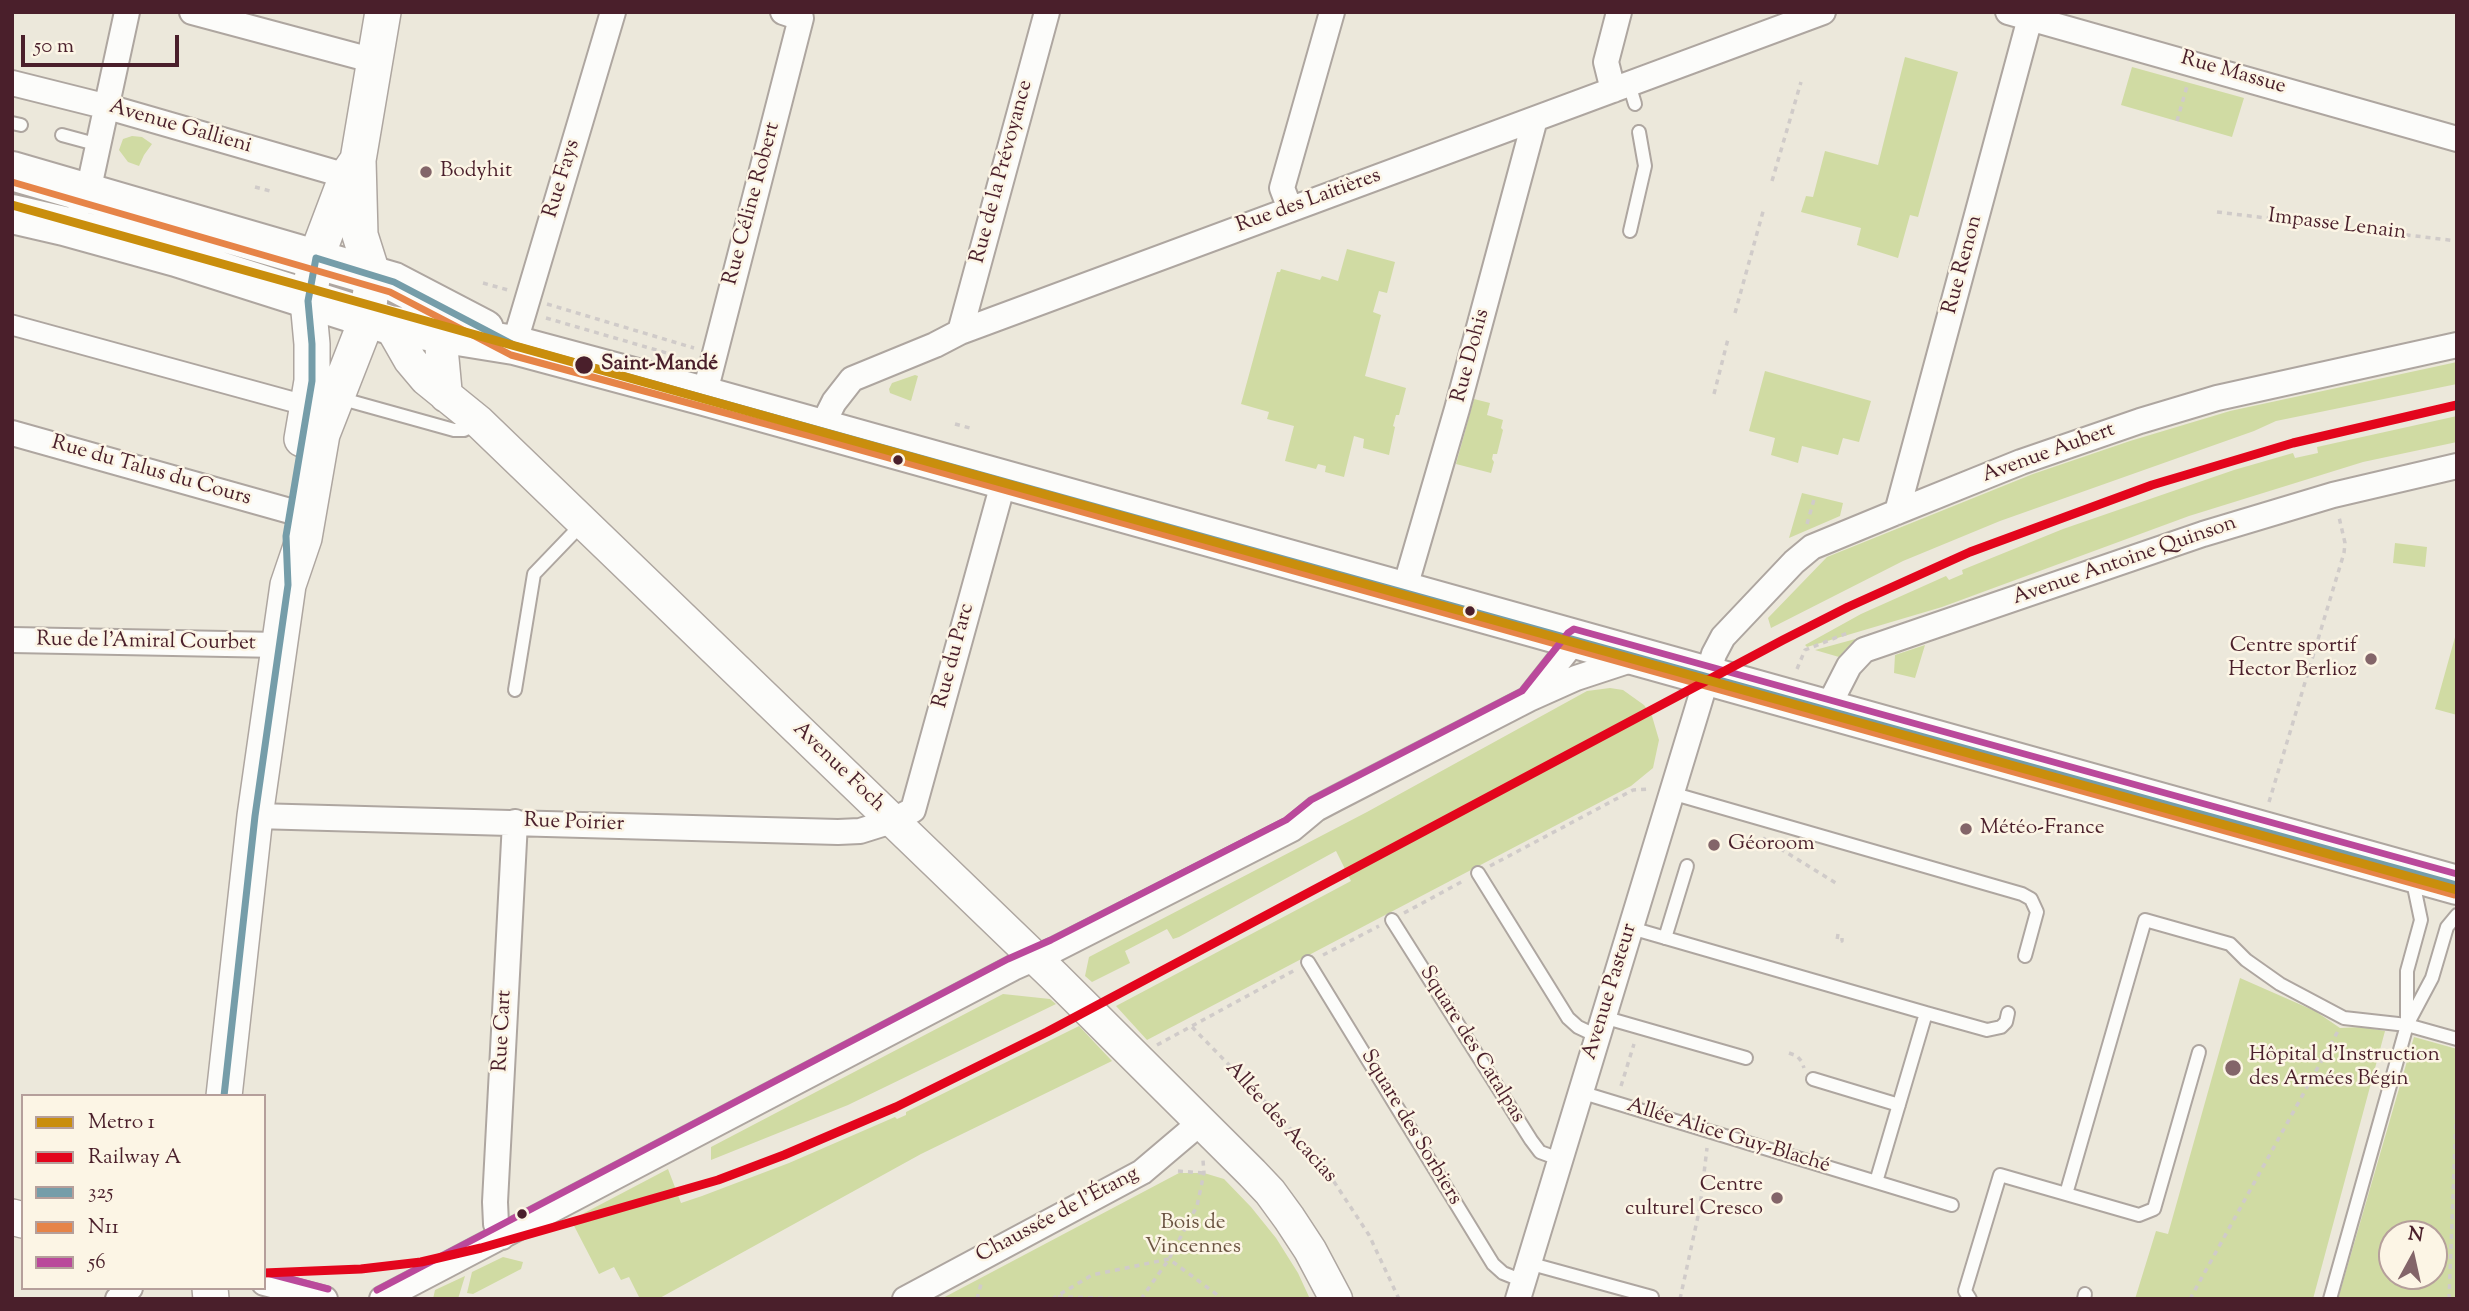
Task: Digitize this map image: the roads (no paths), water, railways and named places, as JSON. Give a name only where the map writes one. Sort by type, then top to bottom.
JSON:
[{"type":"main road","points":[[288,585],[304,538],[322,433],[322,402],[313,381],[308,301],[316,258],[353,168],[383,12]]},
{"type":"main road","points":[[223,1094],[255,816],[288,585],[286,536],[290,510],[322,402],[378,322],[373,275],[360,235],[353,168]]},
{"type":"main road","points":[[12,171],[394,282],[440,320]]},
{"type":"main road","points":[[12,214],[188,261],[378,322],[440,320],[514,345],[1640,657],[1705,680],[1827,709],[2457,885]]},
{"type":"street","points":[[64,226],[88,192],[127,12]]},
{"type":"street","points":[[192,12],[375,61]]},
{"type":"street","name":"Rue Fays","points":[[514,345],[613,12]]},
{"type":"street","name":"Rue de la Prévoyance","points":[[960,332],[1046,12]]},
{"type":"street","points":[[1290,209],[1282,188],[1332,12]]},
{"type":"street","points":[[1619,12],[1606,62],[1626,93]]},
{"type":"street","name":"Rue des Laitières","points":[[821,428],[834,402],[852,379],[960,332],[1535,119],[1626,93],[1823,12]]},
{"type":"street","name":"Rue Céline Robert","points":[[704,396],[795,14]]},
{"type":"street","name":"Rue Massue","points":[[2019,15],[2457,139]]},
{"type":"street","name":"Rue Renon","points":[[1897,512],[2019,15]]},
{"type":"street","name":"Avenue Gallieni","points":[[12,83],[353,168]]},
{"type":"street","name":"Rue Dohis","points":[[1404,591],[1457,410],[1535,119]]},
{"type":"street","points":[[440,320],[446,396]]},
{"type":"street","name":"Avenue Foch","points":[[378,322],[426,379],[479,422],[1045,967],[1225,1146],[1270,1192],[1310,1250],[1336,1299]]},
{"type":"street","points":[[12,325],[322,402]]},
{"type":"street","name":"Avenue Aubert","points":[[1705,680],[1723,637],[1812,547],[2045,453],[2217,398],[2457,345]]},
{"type":"street","name":"Rue du Talus du Cours","points":[[12,433],[290,510]]},
{"type":"street","name":"Avenue Antoine Quinson","points":[[1827,709],[1849,666],[1864,650],[2203,534],[2333,495],[2457,466]]},
{"type":"street","name":"Rue du Parc","points":[[892,821],[914,810],[1004,480]]},
{"type":"street","points":[[1529,699],[1576,639]]},
{"type":"street","name":"Rue de l'Amiral Courbet","points":[[12,640],[280,645]]},
{"type":"street","points":[[382,1299],[1013,968],[1045,967],[1292,829],[1316,809],[1529,699],[1576,678],[1640,657]]},
{"type":"street","name":"Avenue Pasteur","points":[[1523,1281],[1705,680]]},
{"type":"street","name":"Rue Poirier","points":[[255,816],[838,832],[860,831],[892,821]]},
{"type":"street","name":"Rue Cart","points":[[502,1237],[496,1224],[495,1202],[515,822]]},
{"type":"street","name":"Chaussée de l'Étang","points":[[905,1299],[1142,1172],[1201,1122]]},
{"type":"street","points":[[266,1288],[325,1299]]},
{"type":"lane","points":[[1630,231],[1645,166],[1639,132]]},
{"type":"lane","points":[[62,135],[99,145]]},
{"type":"lane","points":[[322,402],[454,430],[471,428],[479,422]]},
{"type":"lane","points":[[515,690],[534,574],[583,523]]},
{"type":"lane","points":[[1671,793],[2022,894],[2031,900],[2037,912],[2025,956]]},
{"type":"lane","points":[[1665,938],[1687,866]]},
{"type":"lane","points":[[2407,1025],[2407,971],[2421,920],[2411,872]]},
{"type":"lane","points":[[1478,873],[1568,1018],[1578,1027],[1639,1028],[1746,1058]]},
{"type":"lane","points":[[2330,1299],[2407,1025],[2432,978],[2447,927],[2457,915]]},
{"type":"lane","name":"Square des Catalpas","points":[[1392,920],[1531,1140],[1540,1152],[1559,1159]]},
{"type":"lane","points":[[2066,1194],[2145,920],[2230,944],[2246,960],[2280,984],[2344,1018],[2407,1025],[2457,1039]]},
{"type":"lane","points":[[1631,928],[1987,1030],[2001,1027],[2006,1022],[2008,1013]]},
{"type":"lane","name":"Square des Sorbiers","points":[[1308,962],[1493,1264],[1503,1273],[1523,1281],[1652,1297]]},
{"type":"lane","points":[[1876,1182],[1926,1013]]},
{"type":"lane","points":[[1970,1299],[1965,1292],[2000,1175],[2139,1215],[2154,1209],[2199,1052]]},
{"type":"lane","points":[[1813,1079],[1899,1105]]},
{"type":"lane","name":"Allée Alice Guy-Blaché","points":[[1580,1092],[1952,1205]]},
{"type":"metro line","name":"1","points":[[12,205],[2457,890]]},
{"type":"rail line","name":"A","points":[[266,1273],[361,1269],[421,1262],[481,1248],[718,1180],[784,1155],[896,1107],[1047,1032],[1783,640],[1848,607],[1970,552],[2152,485],[2293,443],[2457,405]]},
{"type":"place","name":"Bodyhit","points":[[426,172]]},
{"type":"place","name":"Saint-Mandé","points":[[584,365]]},
{"type":"place","name":"Centre sportif Hector Berlioz","points":[[2371,659]]},
{"type":"place","name":"Météo-France","points":[[1966,829]]},
{"type":"place","name":"Géoroom","points":[[1714,845]]},
{"type":"place","name":"Hôpital d'Instruction des Armées Bégin","points":[[2233,1068]]},
{"type":"place","name":"Centre culturel Cresco","points":[[1777,1198]]},
{"type":"park label","name":"Bois de Vincennes","points":[[1193,1236]]}]
